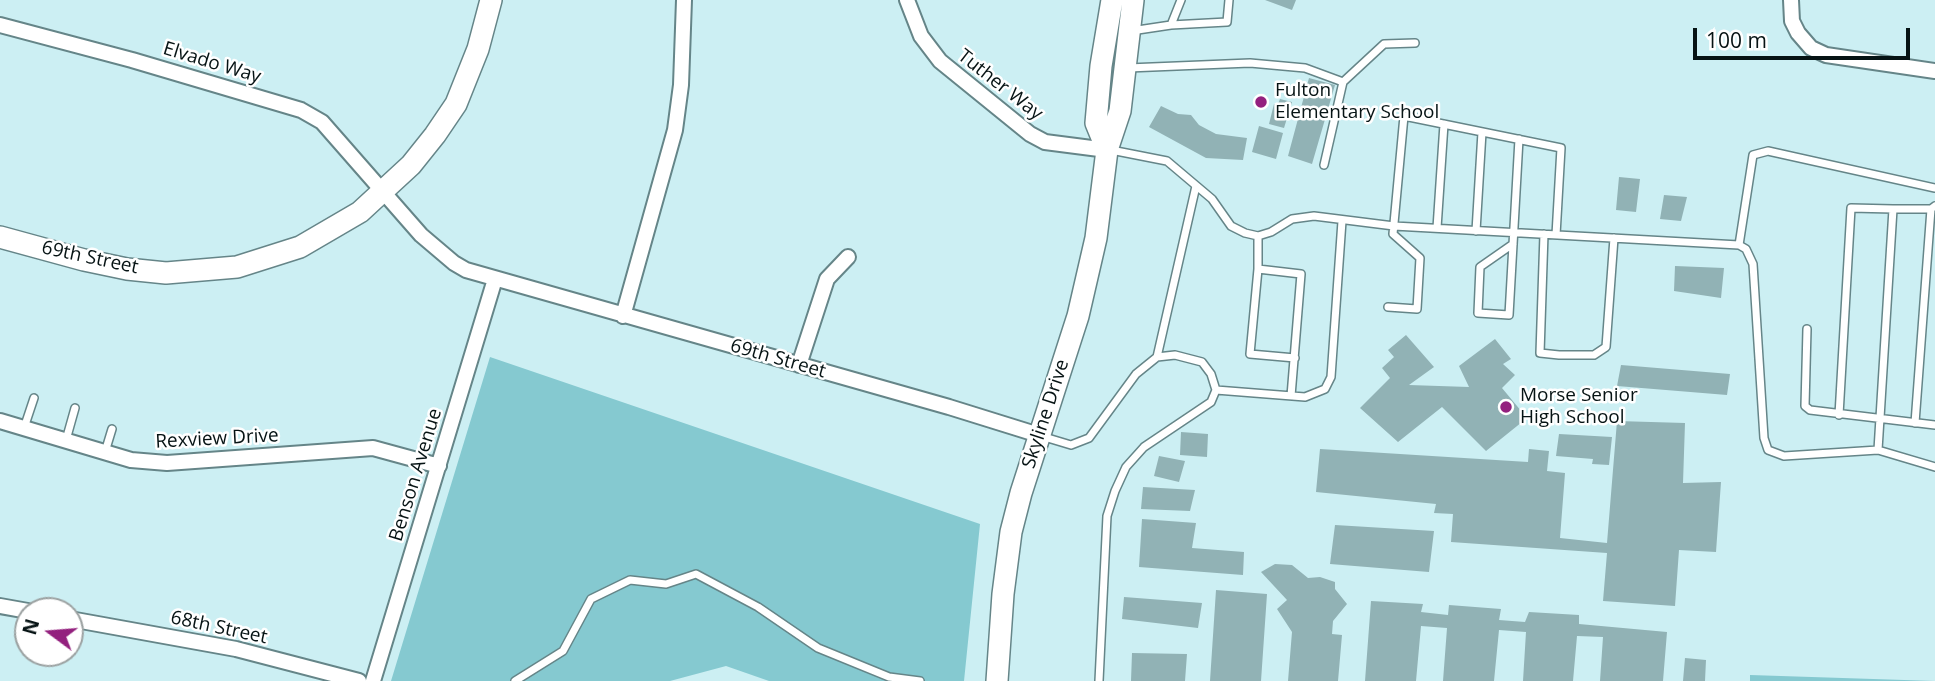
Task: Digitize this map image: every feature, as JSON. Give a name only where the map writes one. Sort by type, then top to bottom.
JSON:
[{"type":"main road","points":[[384,191],[411,165],[456,104],[478,49],[491,0]]},
{"type":"main road","name":"Skyline Drive","points":[[1107,150],[1096,123],[1101,66],[1112,0]]},
{"type":"main road","name":"Skyline Drive","points":[[997,681],[1008,547],[1021,493],[1078,316],[1088,274],[1096,238],[1107,150],[1120,111],[1133,0]]},
{"type":"main road","name":"69th Street","points":[[0,237],[127,269],[166,272],[237,267],[300,247],[360,212],[384,191]]},
{"type":"street","points":[[623,316],[675,130],[681,85],[684,0]]},
{"type":"street","name":"Tuther Way","points":[[907,0],[920,36],[940,61],[1030,134],[1045,142],[1107,150]]},
{"type":"street","points":[[1791,0],[1792,21],[1811,48],[1826,55],[1935,71]]},
{"type":"street","name":"Elvado Way","points":[[0,24],[301,110],[322,122],[384,191]]},
{"type":"street","name":"69th Street","points":[[384,191],[421,235],[454,264],[495,279],[1039,435]]},
{"type":"street","points":[[799,365],[827,279],[848,257]]},
{"type":"street","name":"Benson Avenue","points":[[373,681],[495,279]]},
{"type":"street","name":"Rexview Drive","points":[[0,421],[131,460],[167,463],[373,448],[439,466]]},
{"type":"street","name":"68th Street","points":[[84,622],[236,649],[359,681]]},
{"type":"lane","points":[[1171,25],[1181,0]]},
{"type":"lane","points":[[1129,31],[1171,25],[1227,22],[1229,0]]},
{"type":"lane","points":[[1324,165],[1343,82],[1384,44],[1415,43]]},
{"type":"lane","points":[[1124,69],[1250,63],[1305,68],[1343,82]]},
{"type":"lane","points":[[1388,307],[1417,309],[1420,258],[1393,234],[1404,116],[1561,148],[1556,235]]},
{"type":"lane","points":[[1437,228],[1444,124]]},
{"type":"lane","points":[[1476,230],[1482,132]]},
{"type":"lane","points":[[1513,244],[1480,267],[1478,313],[1510,315],[1519,139]]},
{"type":"lane","points":[[1107,150],[1167,161],[1212,199],[1231,226],[1258,236],[1302,216],[1394,226],[1739,245],[1746,249],[1753,264],[1768,450],[1784,456],[1878,450],[1935,467]]},
{"type":"lane","points":[[1739,245],[1753,155],[1768,151],[1935,188]]},
{"type":"lane","points":[[1099,681],[1108,516],[1115,491],[1126,467],[1144,447],[1202,410],[1211,402],[1216,390],[1211,374],[1202,362],[1175,355],[1157,357],[1196,186]]},
{"type":"lane","points":[[1839,415],[1851,208],[1933,208],[1915,423]]},
{"type":"lane","points":[[1878,450],[1893,209]]},
{"type":"lane","points":[[1216,390],[1305,397],[1325,389],[1331,377],[1342,220]]},
{"type":"lane","points":[[1544,234],[1540,353],[1559,355],[1594,355],[1606,347],[1614,238]]},
{"type":"lane","points":[[1258,236],[1258,269],[1250,354],[1294,358]]},
{"type":"lane","points":[[1258,269],[1301,274],[1291,396]]},
{"type":"lane","points":[[1807,329],[1805,406],[1810,410],[1935,425]]},
{"type":"lane","name":"69th Street","points":[[1039,435],[1071,445],[1088,438],[1136,373],[1157,357]]},
{"type":"lane","points":[[24,428],[34,398]]},
{"type":"lane","points":[[66,440],[75,408]]},
{"type":"lane","points":[[105,452],[112,429]]},
{"type":"lane","points":[[515,681],[563,650],[591,599],[630,580],[666,584],[696,574],[758,607],[818,648],[889,677],[920,681]]},
{"type":"shaded area","points":[[490,357],[980,524],[964,681],[769,681],[726,666],[670,681],[391,681]]},
{"type":"shaded area","points":[[1750,675],[1935,681],[1750,681]]},
{"type":"building","points":[[1265,0],[1296,0],[1292,10]]},
{"type":"building","points":[[1309,78],[1335,85],[1312,164],[1288,156]]},
{"type":"building","points":[[1280,99],[1292,102],[1284,128],[1269,124],[1274,104],[1278,104]]},
{"type":"building","points":[[1161,106],[1178,114],[1191,115],[1199,125],[1216,134],[1247,138],[1243,160],[1206,158],[1149,127]]},
{"type":"building","points":[[1259,126],[1283,133],[1276,159],[1252,152]]},
{"type":"building","points":[[1619,177],[1640,179],[1636,212],[1616,210]]},
{"type":"building","points":[[1664,195],[1687,197],[1681,221],[1660,219]]},
{"type":"building","points":[[1675,266],[1724,268],[1721,298],[1674,291]]},
{"type":"building","points":[[1406,335],[1434,367],[1409,385],[1469,387],[1459,366],[1495,339],[1511,359],[1503,364],[1515,375],[1502,388],[1527,418],[1486,451],[1442,407],[1398,442],[1360,408],[1390,378],[1382,368],[1394,357],[1388,350]]},
{"type":"building","points":[[1621,365],[1730,374],[1727,395],[1617,386]]},
{"type":"building","points":[[1617,421],[1685,423],[1683,483],[1721,482],[1716,552],[1679,550],[1675,606],[1603,601],[1607,553],[1451,542],[1453,514],[1434,513],[1436,504],[1316,492],[1320,449],[1528,462],[1529,449],[1549,451],[1547,471],[1565,473],[1560,538],[1607,543]]},
{"type":"building","points":[[1181,432],[1208,434],[1207,457],[1180,455]]},
{"type":"building","points":[[1559,434],[1612,437],[1609,465],[1592,464],[1593,459],[1556,456]]},
{"type":"building","points":[[1159,456],[1185,461],[1179,482],[1154,476]]},
{"type":"building","points":[[1143,487],[1195,490],[1190,511],[1141,509]]},
{"type":"building","points":[[1142,519],[1196,523],[1192,548],[1244,552],[1243,575],[1139,567]]},
{"type":"building","points":[[1335,525],[1434,531],[1429,572],[1330,564]]},
{"type":"building","points":[[1275,564],[1292,565],[1308,578],[1320,577],[1335,582],[1335,589],[1347,604],[1333,621],[1332,634],[1342,635],[1338,681],[1288,681],[1292,632],[1277,609],[1287,600],[1261,572]]},
{"type":"building","points":[[1216,590],[1267,594],[1261,681],[1210,681]]},
{"type":"building","points":[[1124,597],[1202,603],[1198,628],[1122,619]]},
{"type":"building","points":[[1371,601],[1423,604],[1421,612],[1448,615],[1449,605],[1501,609],[1499,620],[1525,622],[1529,612],[1579,615],[1579,624],[1667,632],[1663,681],[1600,681],[1603,637],[1577,636],[1573,681],[1523,681],[1526,632],[1499,630],[1494,681],[1443,681],[1447,628],[1421,626],[1416,681],[1365,681]]},
{"type":"building","points":[[1132,653],[1187,654],[1185,681],[1131,681]]},
{"type":"building","points":[[1685,658],[1706,660],[1705,681],[1683,681]]},
{"type":"place","name":"Fulton Elementary School","points":[[1261,102]]},
{"type":"place","name":"Morse Senior High School","points":[[1506,407]]}]
